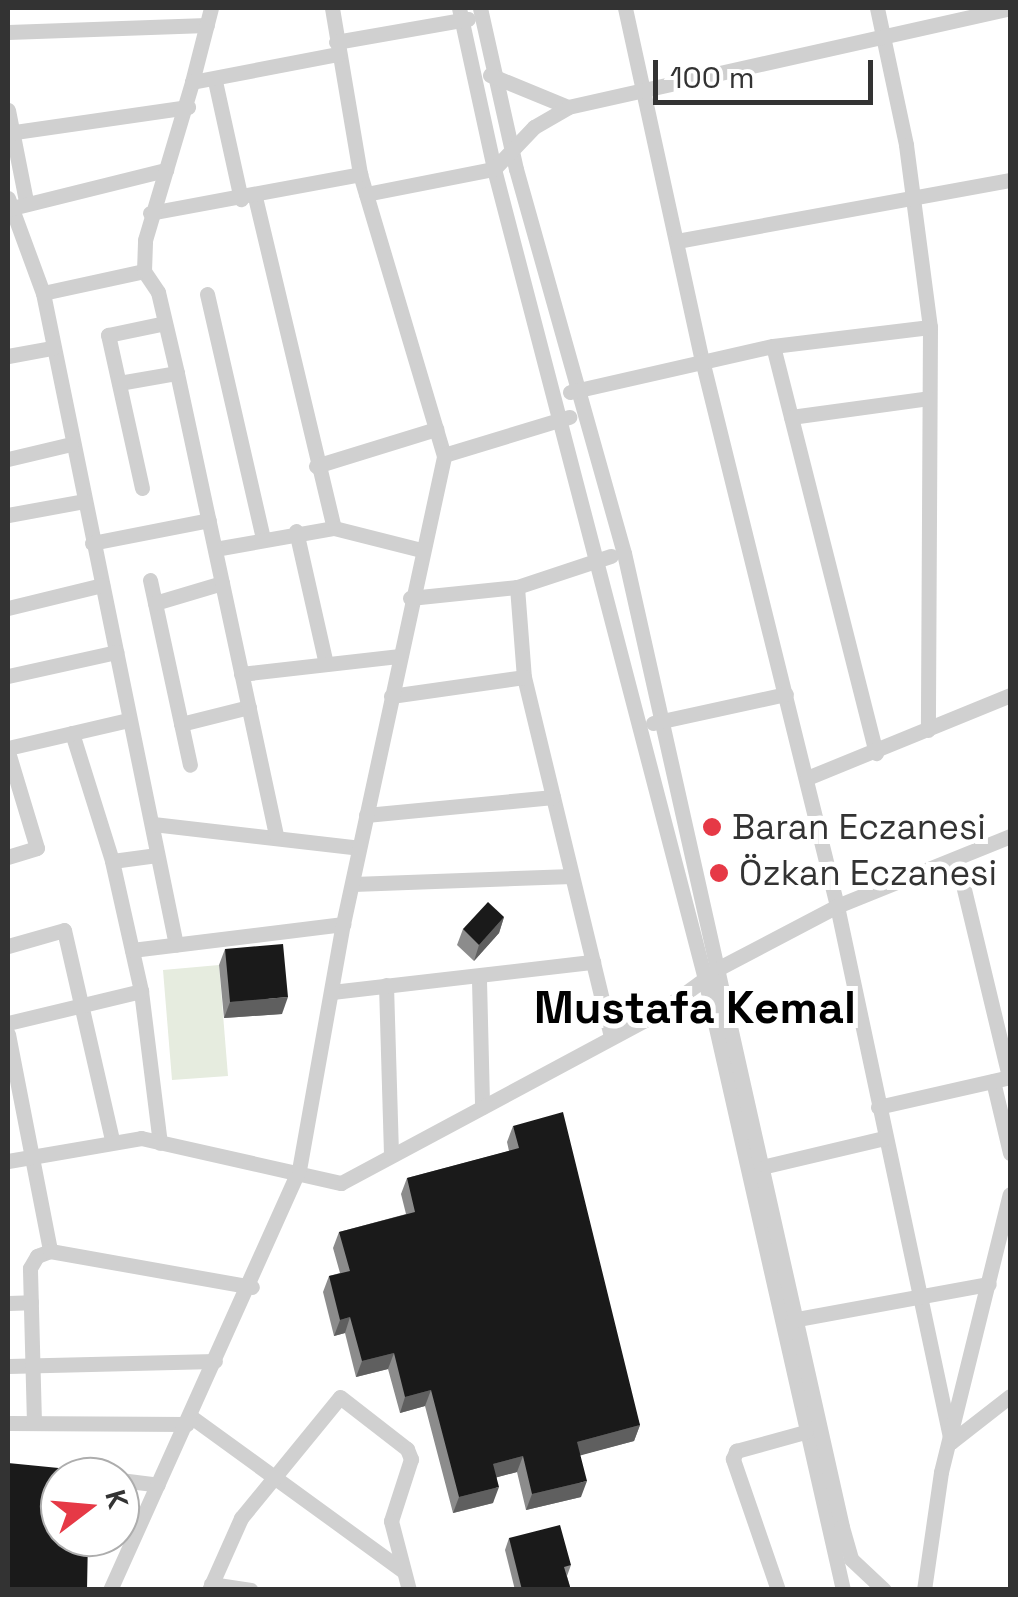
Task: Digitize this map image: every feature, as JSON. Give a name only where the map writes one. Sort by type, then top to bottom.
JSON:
[{"type":"street","points":[[211,8],[188,107],[150,213],[144,270],[165,323],[177,373],[276,835]]},
{"type":"street","points":[[110,1590],[252,1287],[299,1170],[343,924],[410,598],[444,455],[360,174],[332,8]]},
{"type":"street","points":[[625,8],[702,360],[837,906],[951,1442]]},
{"type":"street","points":[[877,8],[912,194],[930,327],[928,730]]},
{"type":"street","points":[[366,194],[494,169],[550,113],[568,106],[1010,8]]},
{"type":"street","points":[[192,82],[215,81],[460,14],[481,12],[512,151],[624,553],[766,1166],[851,1559],[884,1590]]},
{"type":"street","points":[[460,14],[494,169],[600,558],[705,978],[843,1590]]},
{"type":"street","points":[[8,32],[207,25]]},
{"type":"street","points":[[473,78],[495,74],[568,106]]},
{"type":"street","points":[[215,81],[334,528]]},
{"type":"street","points":[[10,133],[188,107]]},
{"type":"street","points":[[8,110],[14,204],[43,292],[176,945]]},
{"type":"street","points":[[14,204],[166,170]]},
{"type":"street","points":[[150,213],[248,198],[360,174]]},
{"type":"street","points":[[676,241],[912,194],[1010,180]]},
{"type":"street","points":[[43,292],[144,270]]},
{"type":"street","points":[[207,294],[263,538]]},
{"type":"street","points":[[142,488],[108,335],[165,323]]},
{"type":"street","points":[[556,395],[774,346],[930,327]]},
{"type":"street","points":[[774,346],[876,753]]},
{"type":"street","points":[[8,356],[52,348]]},
{"type":"street","points":[[119,383],[177,373]]},
{"type":"street","points":[[792,417],[930,398]]},
{"type":"street","points":[[444,455],[583,414]]},
{"type":"street","points":[[316,466],[436,429]]},
{"type":"street","points":[[8,459],[71,444]]},
{"type":"street","points":[[8,515],[84,501]]},
{"type":"street","points":[[92,543],[209,520]]},
{"type":"street","points":[[215,549],[296,531],[334,528],[422,550]]},
{"type":"street","points":[[296,531],[326,664]]},
{"type":"street","points":[[410,598],[517,587],[624,553]]},
{"type":"street","points":[[150,580],[190,765]]},
{"type":"street","points":[[155,603],[222,584]]},
{"type":"street","points":[[8,608],[102,585]]},
{"type":"street","points":[[517,587],[524,677],[612,1037]]},
{"type":"street","points":[[8,676],[116,652]]},
{"type":"street","points":[[241,674],[400,656]]},
{"type":"street","points":[[391,696],[524,677]]},
{"type":"street","points":[[642,726],[786,694]]},
{"type":"street","points":[[807,778],[1010,695]]},
{"type":"street","points":[[181,724],[249,707]]},
{"type":"street","points":[[8,857],[38,848],[8,750],[128,720]]},
{"type":"street","points":[[72,733],[112,860],[141,991],[160,1143]]},
{"type":"street","points":[[366,815],[553,798]]},
{"type":"street","points":[[152,824],[276,835],[359,848]]},
{"type":"street","points":[[8,1161],[112,1140],[160,1143],[299,1170],[340,1183],[612,1037],[720,968],[837,906],[1010,836]]},
{"type":"street","points":[[112,860],[157,855]]},
{"type":"street","points":[[957,860],[1004,1078],[1010,1154]]},
{"type":"street","points":[[353,884],[572,876]]},
{"type":"street","points":[[132,950],[343,924]]},
{"type":"street","points":[[8,946],[64,930],[112,1140]]},
{"type":"street","points":[[332,992],[479,980],[593,962]]},
{"type":"street","points":[[479,980],[482,1107]]},
{"type":"street","points":[[386,986],[391,1155]]},
{"type":"street","points":[[8,1023],[141,991]]},
{"type":"street","points":[[8,1034],[50,1251]]},
{"type":"street","points":[[878,1106],[1004,1078]]},
{"type":"street","points":[[766,1166],[884,1138]]},
{"type":"street","points":[[924,1590],[951,1442],[1010,1194]]},
{"type":"street","points":[[50,1251],[252,1287]]},
{"type":"street","points":[[34,1423],[30,1268],[50,1251]]},
{"type":"street","points":[[781,1322],[989,1284]]},
{"type":"street","points":[[8,1303],[30,1302]]},
{"type":"street","points":[[8,1366],[215,1361]]},
{"type":"street","points":[[951,1442],[1010,1396]]},
{"type":"street","points":[[250,1590],[210,1587],[227,1538],[271,1476],[340,1397],[407,1448],[410,1459],[390,1521],[408,1590]]},
{"type":"street","points":[[8,1422],[188,1420],[403,1571]]},
{"type":"street","points":[[778,1590],[734,1459],[736,1451],[805,1432]]},
{"type":"street","points":[[140,1483],[158,1485]]},
{"type":"shaded area","points":[[219,965],[228,1076],[172,1080],[163,970]]},
{"type":"building","points":[[488,902],[504,917],[479,945],[463,929]]},
{"type":"building","points":[[283,944],[288,997],[230,1002],[225,949]]},
{"type":"building","points":[[563,1112],[640,1425],[577,1442],[587,1481],[532,1494],[523,1456],[493,1464],[499,1487],[459,1497],[431,1390],[405,1397],[394,1353],[362,1361],[350,1317],[340,1320],[329,1276],[350,1271],[339,1232],[415,1212],[407,1178],[519,1148],[513,1126]]},
{"type":"building","points":[[8,1463],[40,1466],[40,1557],[88,1557],[87,1590],[8,1590]]},
{"type":"building","points":[[560,1525],[571,1565],[564,1567],[571,1590],[522,1590],[509,1538]]},
{"type":"place","name":"Baran Eczanesi","points":[[712,827]]},
{"type":"place","name":"Özkan Eczanesi","points":[[719,873]]},
{"type":"district","name":"Mustafa Kemal","points":[[695,1008]]}]
